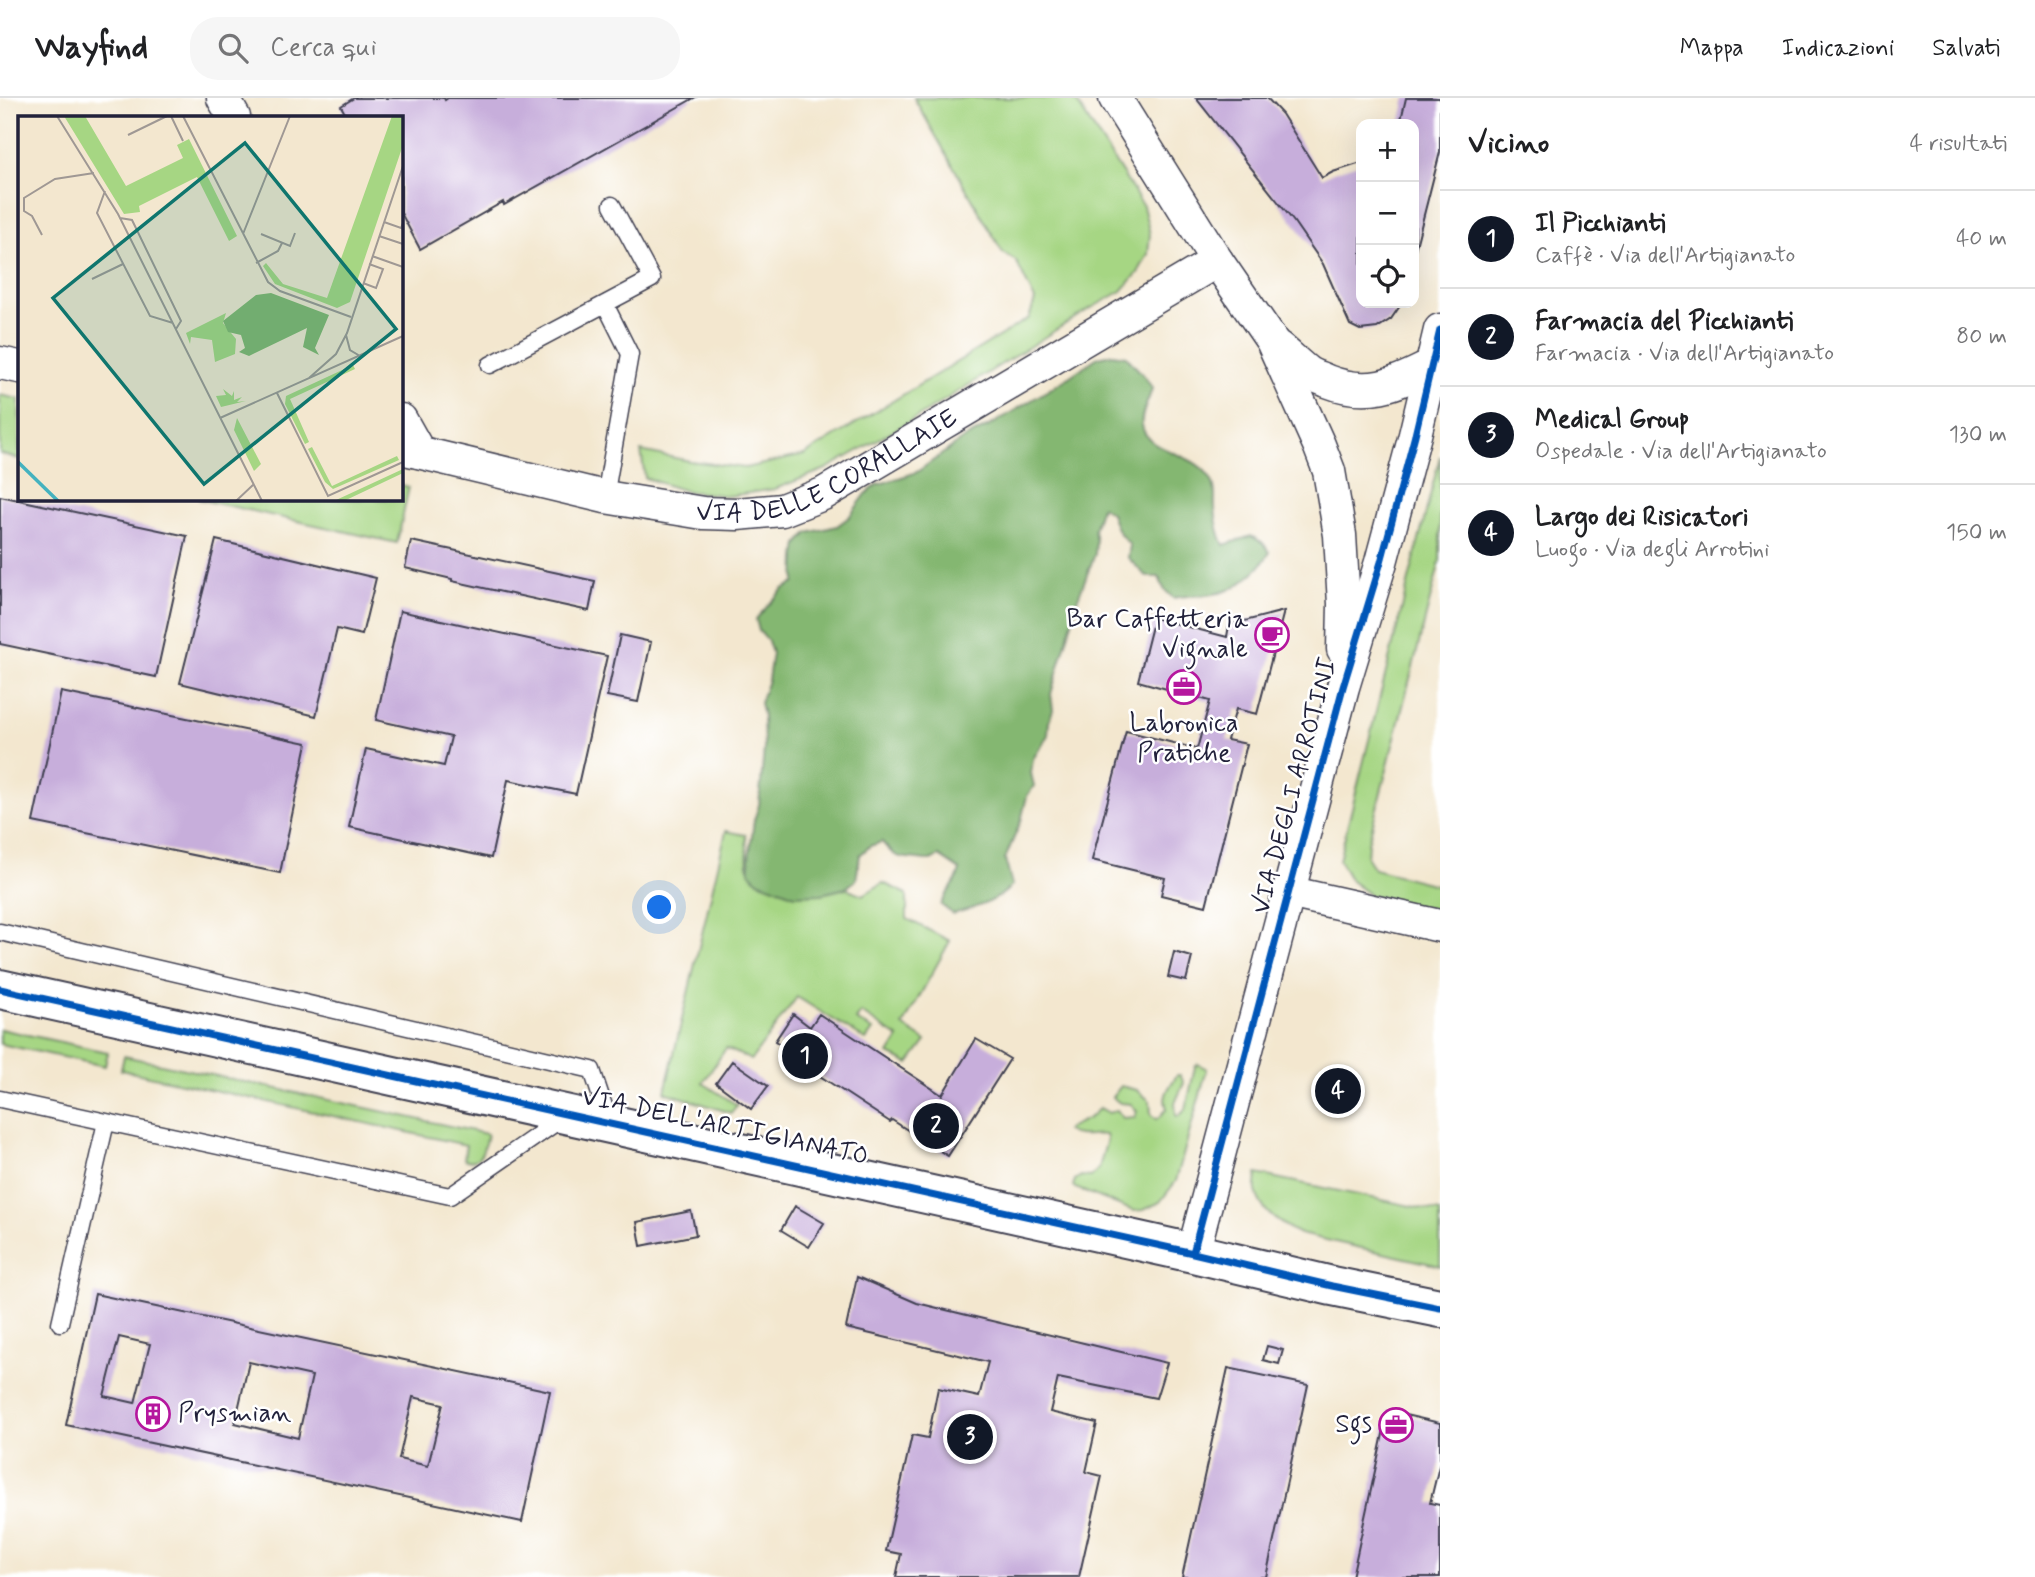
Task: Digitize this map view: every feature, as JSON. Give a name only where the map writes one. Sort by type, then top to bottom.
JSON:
[{"type":"street","points":[[223,98],[233,116]]},
{"type":"street","points":[[1115,98],[1217,261],[1272,341],[1312,427],[1329,471],[1340,535],[1344,604],[1343,687]]},
{"type":"street","name":"VIA DELLE CORALLAIE","points":[[410,450],[606,497],[703,513],[737,514],[782,510],[823,494],[1217,261]]},
{"type":"street","name":"VIA DEGLI ARROTINI","points":[[1193,1253],[1343,687],[1381,562],[1415,435],[1440,330]]},
{"type":"street","points":[[1272,341],[1310,374],[1339,386],[1367,389],[1396,383],[1431,366]]},
{"type":"street","points":[[0,363],[18,367]]},
{"type":"street","points":[[402,423],[410,450]]},
{"type":"street","points":[[1288,892],[1440,926]]},
{"type":"street","name":"VIA DELL'ARTIGIANATO","points":[[0,989],[1440,1308]]},
{"type":"lane","points":[[490,365],[652,279],[612,205]]},
{"type":"lane","points":[[605,304],[630,354],[606,497]]},
{"type":"lane","points":[[0,932],[592,1070],[610,1124]]},
{"type":"lane","points":[[0,1099],[450,1196],[569,1114]]},
{"type":"lane","points":[[60,1323],[106,1122]]},
{"type":"green space","points":[[914,98],[1074,98],[1143,206],[1150,234],[1148,254],[1138,273],[1122,291],[921,415],[826,469],[775,489],[729,496],[686,491],[645,478],[641,451],[745,468],[804,455],[1029,318],[1035,300],[1016,261],[1003,253]]},
{"type":"green space","points":[[1112,354],[1126,356],[1152,388],[1142,420],[1146,435],[1162,448],[1195,463],[1212,481],[1217,522],[1224,545],[1251,536],[1262,542],[1270,552],[1253,573],[1230,589],[1213,594],[1173,598],[1164,589],[1159,577],[1147,577],[1128,558],[1130,545],[1118,530],[1111,513],[1101,506],[1094,530],[1095,554],[1076,603],[1051,694],[1053,710],[1048,735],[1033,759],[1031,773],[1034,786],[1027,796],[1021,821],[1005,859],[1012,885],[1000,896],[985,904],[953,914],[941,905],[960,870],[939,856],[928,860],[897,856],[882,842],[870,846],[860,855],[856,880],[846,888],[821,894],[795,895],[758,881],[750,872],[749,858],[754,820],[759,805],[764,749],[760,703],[768,680],[772,653],[768,641],[759,631],[756,619],[783,589],[795,583],[798,544],[808,533],[837,526],[849,517],[866,494],[877,485],[917,472],[963,439],[989,426],[1098,357]]},
{"type":"green space","points":[[0,395],[18,399],[18,459],[0,454]]},
{"type":"green space","points":[[1440,456],[1440,561],[1368,843],[1367,858],[1374,869],[1440,886],[1440,911],[1370,895],[1351,881],[1339,860]]},
{"type":"green space","points":[[402,485],[409,487],[397,543],[203,500],[402,500]]},
{"type":"green space","points":[[726,831],[746,835],[748,868],[758,881],[821,894],[846,888],[863,895],[883,883],[907,894],[907,919],[950,941],[903,1026],[926,1041],[909,1064],[889,1054],[899,1038],[861,1013],[856,1020],[873,1030],[866,1040],[797,997],[751,1060],[726,1048],[703,1083],[737,1105],[731,1113],[665,1092]]},
{"type":"green space","points":[[0,1029],[108,1052],[105,1066],[0,1044]]},
{"type":"green space","points":[[124,1056],[487,1134],[485,1144],[478,1158],[464,1159],[466,1145],[121,1070]]},
{"type":"green space","points":[[1198,1064],[1207,1069],[1176,1181],[1160,1202],[1144,1210],[1134,1211],[1073,1186],[1075,1180],[1081,1176],[1091,1177],[1099,1168],[1107,1139],[1106,1135],[1071,1133],[1066,1131],[1068,1128],[1089,1118],[1100,1108],[1109,1113],[1117,1110],[1123,1118],[1135,1117],[1137,1111],[1131,1104],[1120,1103],[1112,1097],[1121,1086],[1137,1090],[1150,1101],[1151,1115],[1157,1119],[1167,1108],[1166,1095],[1177,1075],[1180,1075],[1184,1083],[1175,1103],[1176,1116],[1179,1116],[1186,1109],[1195,1067]]},
{"type":"green space","points":[[1257,1174],[1440,1212],[1440,1266],[1300,1234],[1279,1222],[1262,1206],[1256,1191]]},
{"type":"building","points":[[354,98],[694,98],[420,249],[402,215],[402,116],[346,116],[341,106]]},
{"type":"building","points":[[1196,98],[1267,98],[1282,114],[1322,178],[1356,165],[1356,308],[1399,308],[1391,319],[1377,328],[1360,330],[1350,325],[1323,264],[1294,222]]},
{"type":"building","points":[[1406,98],[1440,98],[1440,152],[1419,234],[1419,119],[1401,119]]},
{"type":"building","points":[[0,496],[187,536],[156,677],[0,644]]},
{"type":"building","points":[[216,540],[376,578],[362,635],[337,629],[316,716],[180,683]]},
{"type":"building","points":[[411,541],[595,581],[589,611],[405,568]]},
{"type":"building","points":[[400,611],[607,656],[576,794],[508,780],[491,858],[349,827],[366,749],[444,766],[451,737],[376,720]]},
{"type":"building","points":[[1284,611],[1257,714],[1236,709],[1227,740],[1247,744],[1206,906],[1161,895],[1165,878],[1092,860],[1126,731],[1197,749],[1210,701],[1138,681],[1154,618],[1227,637],[1229,625]]},
{"type":"building","points":[[620,635],[651,642],[638,702],[607,696]]},
{"type":"building","points":[[61,692],[307,743],[280,873],[33,822]]},
{"type":"building","points":[[1174,952],[1192,957],[1186,981],[1168,977]]},
{"type":"building","points":[[793,1014],[810,1027],[819,1014],[942,1095],[976,1039],[1010,1059],[948,1156],[892,1120],[890,1122],[791,1057],[793,1053],[775,1041]]},
{"type":"building","points":[[732,1061],[768,1086],[751,1109],[716,1083]]},
{"type":"building","points":[[795,1206],[824,1223],[809,1247],[781,1230]]},
{"type":"building","points":[[691,1211],[696,1235],[641,1246],[637,1222]]},
{"type":"building","points":[[857,1277],[917,1303],[1167,1363],[1156,1398],[1058,1378],[1050,1412],[1097,1423],[1086,1472],[1102,1476],[1079,1577],[896,1577],[901,1554],[886,1551],[912,1435],[928,1438],[938,1388],[979,1397],[988,1362],[846,1328]]},
{"type":"building","name":"Prysmian","points":[[95,1294],[550,1391],[522,1522],[66,1425]],"holes":[[[119,1337],[150,1344],[135,1403],[104,1396]],[[249,1362],[312,1376],[298,1438],[235,1423]],[[413,1397],[443,1404],[428,1466],[399,1459]]]},
{"type":"building","points":[[1267,1346],[1283,1350],[1279,1364],[1263,1360]]},
{"type":"building","points":[[1228,1368],[1308,1385],[1266,1577],[1182,1577]]},
{"type":"building","points":[[1388,1411],[1440,1423],[1440,1462],[1430,1503],[1440,1505],[1440,1577],[1352,1577]]},
{"type":"cycle path","points":[[1193,1253],[1343,687],[1381,562],[1415,435],[1440,330]]},
{"type":"cycle path","points":[[0,989],[1440,1308]]},
{"type":"place","name":"Bar Caffetteria Vignale","points":[[1272,635]]},
{"type":"place","name":"Labronica Pratiche","points":[[1184,687]]},
{"type":"place","name":"Il Picchianti","points":[[805,1056]]},
{"type":"place","name":"Largo dei Risicatori","points":[[1338,1091]]},
{"type":"place","name":"Farmacia del Picchianti","points":[[936,1126]]},
{"type":"place","name":"Prysmian","points":[[153,1414]]},
{"type":"place","name":"Sgs","points":[[1396,1425]]},
{"type":"place","name":"Medical Group","points":[[970,1437]]}]
